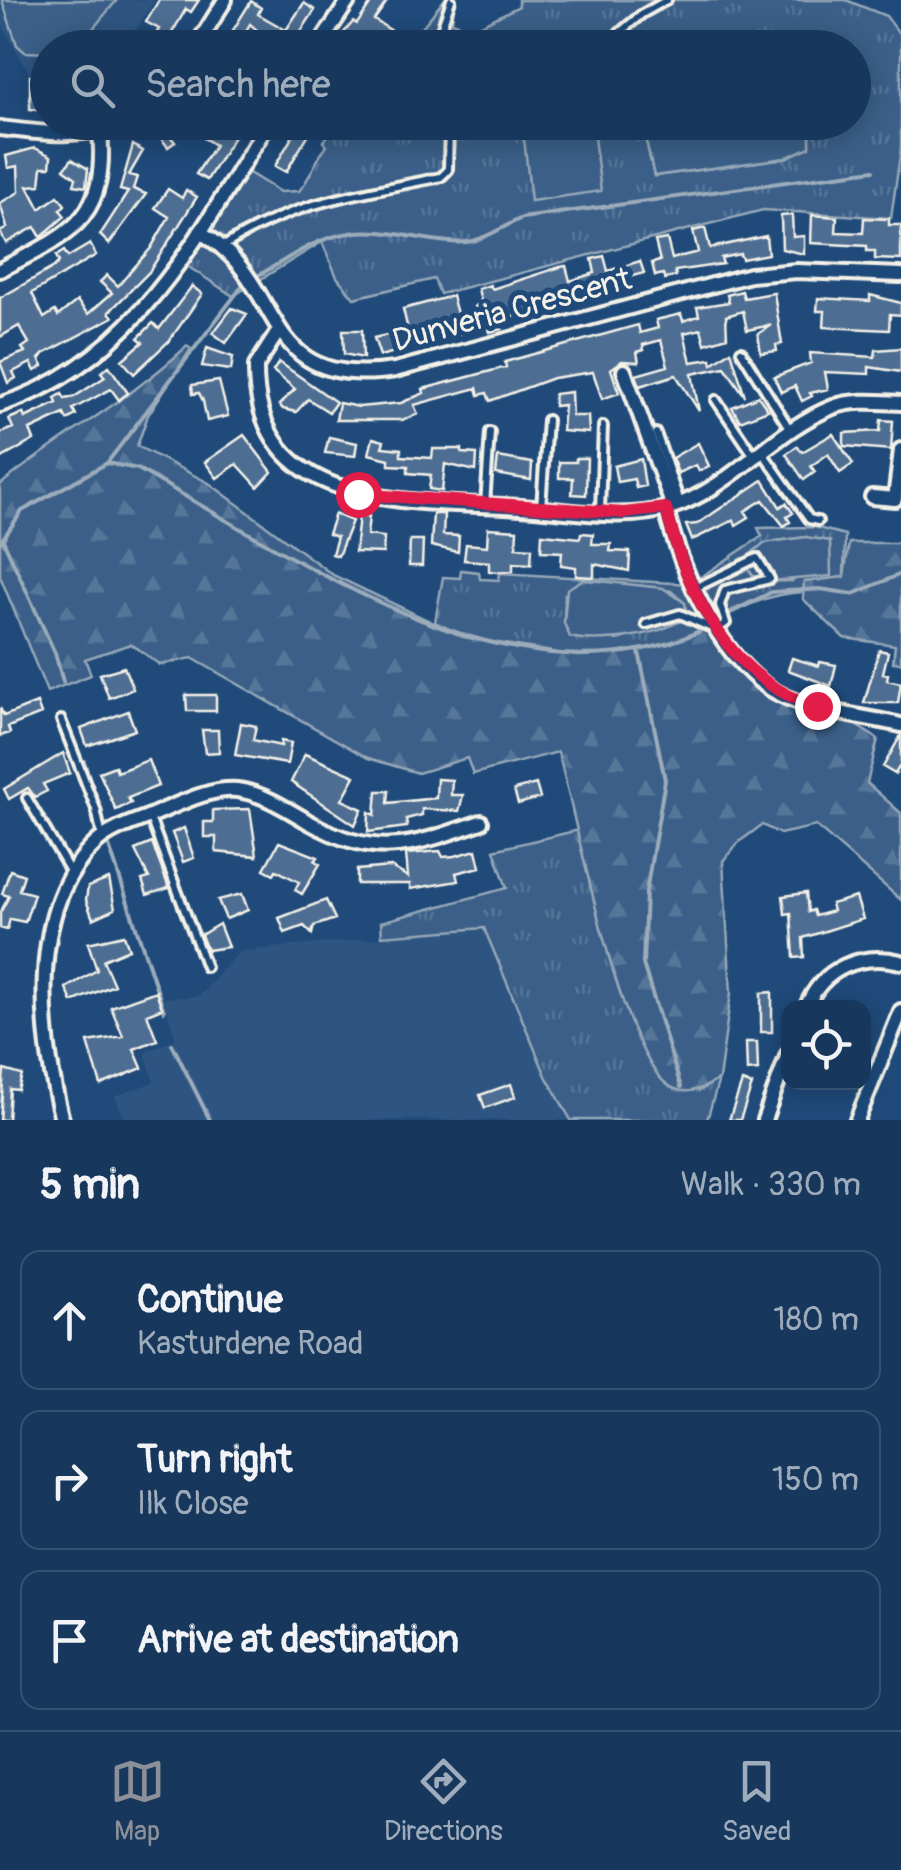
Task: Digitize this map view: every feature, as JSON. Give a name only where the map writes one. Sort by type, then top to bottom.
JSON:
[{"type":"street","points":[[206,30],[225,0]]},
{"type":"street","points":[[329,30],[349,0]]},
{"type":"street","points":[[0,128],[30,131]]},
{"type":"street","points":[[0,270],[83,220],[98,195],[100,140]]},
{"type":"street","points":[[0,405],[72,370],[122,332],[154,300],[258,140]]},
{"type":"street","name":"Dunveria Crescent","points":[[200,232],[239,260],[278,332],[294,351],[326,368],[372,374],[750,275],[797,271],[901,276]]},
{"type":"street","points":[[278,332],[262,351],[256,384],[274,437],[302,468],[333,487],[358,494],[600,512],[673,506],[832,407],[852,402],[901,403]]},
{"type":"street","points":[[624,371],[673,506],[694,589],[736,655],[772,690],[802,702],[901,725]]},
{"type":"street","points":[[872,497],[895,499],[901,450]]},
{"type":"street","points":[[62,1120],[51,1070],[48,969],[58,904],[72,874],[102,838],[194,798],[235,790],[270,800],[329,834],[366,847],[405,844],[480,822]]},
{"type":"street","points":[[810,1000],[818,986],[849,964],[867,958],[901,962]]},
{"type":"street","points":[[857,1120],[901,1012]]},
{"type":"street","points":[[764,1120],[781,1073]]},
{"type":"lane","points":[[441,30],[451,0]]},
{"type":"lane","points":[[625,30],[666,0]]},
{"type":"lane","points":[[224,246],[263,220],[291,209],[441,177],[448,170],[449,140]]},
{"type":"lane","points":[[742,352],[791,432]]},
{"type":"lane","points":[[716,400],[810,518],[818,521]]},
{"type":"lane","points":[[541,508],[547,420]]},
{"type":"lane","points":[[600,512],[602,426]]},
{"type":"lane","points":[[485,505],[490,432]]},
{"type":"lane","points":[[656,433],[673,506]]},
{"type":"lane","points":[[646,624],[680,614],[707,630],[719,628],[726,623],[720,605],[725,590],[768,582],[766,567],[757,558],[748,560],[694,589]]},
{"type":"lane","points":[[61,720],[96,809],[102,838]]},
{"type":"lane","points":[[27,798],[72,874]]},
{"type":"lane","points":[[149,817],[206,967]]},
{"type":"shaded area","points":[[0,0],[155,0],[136,30],[30,30],[30,73],[0,21]]},
{"type":"shaded area","points":[[484,928],[546,1076],[571,1120],[125,1120],[115,1096],[154,1082],[145,1052],[176,1039],[163,998],[199,996],[240,951]]},
{"type":"green space","points":[[2,0],[117,0],[92,30],[30,30],[30,52],[17,45]]},
{"type":"green space","points":[[444,0],[454,4],[452,22],[473,29],[519,6],[518,0],[846,0],[886,16],[901,36],[901,148],[891,218],[763,210],[440,294],[434,279],[354,298],[337,277],[322,242],[233,296],[181,262],[241,168],[280,192],[299,191],[327,146],[324,140],[646,140],[654,176],[785,158],[810,147],[810,140],[871,140],[871,30],[420,30]]},
{"type":"green space","points":[[524,140],[594,140],[601,191],[531,201]]},
{"type":"green space","points":[[646,140],[810,140],[810,147],[785,158],[654,176]]},
{"type":"green space","points":[[187,346],[191,349],[148,415],[137,446],[209,483],[333,575],[463,637],[577,656],[669,644],[715,623],[770,690],[833,711],[878,739],[867,783],[901,813],[901,900],[816,826],[780,834],[762,825],[739,842],[723,861],[731,993],[719,1079],[698,1089],[677,1090],[663,1081],[646,1056],[614,975],[558,752],[473,774],[467,758],[418,773],[368,758],[192,658],[160,665],[131,644],[85,659],[91,675],[47,692],[0,576],[0,485],[142,384]]},
{"type":"green space","points":[[814,527],[845,535],[844,577],[804,582],[804,592],[753,603],[676,641],[619,654],[554,654],[521,649],[460,633],[435,622],[443,577],[460,578],[461,570],[479,572],[480,579],[499,580],[500,573],[690,584],[762,536],[758,528]],"holes":[[[806,537],[792,581],[759,582],[776,541]],[[645,587],[671,591],[685,603],[686,614],[680,622],[617,640],[564,623],[565,594]]]},
{"type":"green space","points":[[806,537],[830,541],[831,576],[758,582],[742,561],[764,543]]},
{"type":"green space","points":[[849,543],[901,543],[901,663],[893,662],[895,645],[844,638],[803,599],[804,582],[844,577]]},
{"type":"green space","points":[[582,580],[663,588],[685,603],[686,614],[678,622],[631,636],[570,637],[564,623],[567,589]]},
{"type":"green space","points":[[579,830],[602,930],[699,1091],[719,1079],[707,1120],[571,1120],[546,1076],[484,928],[382,936],[381,922],[507,888],[494,850]]},
{"type":"building","points":[[159,0],[199,0],[191,12],[186,9],[174,30],[158,30],[146,22]]},
{"type":"building","points":[[373,0],[388,0],[374,20],[390,30],[346,30],[353,22],[357,24]]},
{"type":"building","points":[[251,1],[261,8],[258,14],[286,30],[257,30],[250,24],[246,30],[233,30]]},
{"type":"building","points":[[304,3],[315,10],[302,30],[286,30]]},
{"type":"building","points":[[207,140],[232,140],[207,180],[196,174],[215,145]]},
{"type":"building","points":[[290,140],[305,140],[286,172],[275,166]]},
{"type":"building","points":[[133,145],[143,151],[129,175],[137,177],[133,189],[146,194],[109,244],[100,235],[128,192],[120,190]]},
{"type":"building","points":[[35,148],[51,156],[50,167],[42,167],[40,185],[28,186],[40,209],[58,196],[65,205],[60,210],[65,216],[41,237],[35,227],[6,243],[0,232],[7,228],[0,203],[19,192],[18,166],[8,168],[6,156]]},
{"type":"building","points":[[72,159],[88,169],[86,187],[74,185],[76,178],[64,169]]},
{"type":"building","points":[[168,189],[182,198],[186,190],[197,197],[149,272],[109,312],[113,317],[44,354],[39,359],[43,366],[35,371],[31,363],[13,372],[16,378],[8,383],[0,362],[25,352],[22,348],[29,343],[19,326],[0,337],[0,298],[54,267],[59,262],[56,256],[64,251],[68,257],[90,244],[96,255],[32,293],[44,318],[55,311],[58,316],[77,301],[88,314],[112,293],[100,282],[107,275],[118,286],[151,248],[169,217],[155,208]]},
{"type":"building","points":[[792,215],[793,237],[804,236],[804,254],[782,249],[781,216]]},
{"type":"building","points":[[812,215],[837,217],[836,232],[863,233],[864,218],[889,219],[889,225],[901,225],[901,260],[875,259],[875,251],[867,251],[867,246],[811,243]]},
{"type":"building","points":[[705,228],[710,248],[766,236],[768,254],[742,259],[740,254],[721,258],[723,264],[675,271],[676,276],[665,279],[663,274],[655,276],[652,263],[660,261],[655,241],[667,239],[672,259],[698,252],[693,231]]},
{"type":"building","points":[[604,256],[608,271],[640,261],[644,273],[569,294],[571,302],[499,320],[502,329],[490,332],[485,315],[478,317],[475,306],[482,304],[478,289],[490,285],[492,289],[566,266],[570,281],[595,273],[592,259]]},
{"type":"building","points":[[192,286],[202,294],[170,340],[134,374],[122,360],[143,342],[138,338],[153,323],[159,329]]},
{"type":"building","points":[[742,291],[744,298],[774,293],[782,344],[776,345],[777,351],[761,353],[758,334],[771,325],[747,330],[743,311],[726,316],[727,337],[705,344],[701,329],[684,333],[691,362],[711,359],[712,364],[731,351],[745,396],[725,367],[692,374],[699,411],[676,375],[640,386],[636,375],[668,366],[661,340],[643,345],[644,350],[637,352],[639,362],[622,361],[611,369],[619,393],[602,399],[593,372],[553,378],[490,401],[487,393],[479,395],[477,388],[414,405],[418,414],[403,420],[336,420],[339,403],[359,407],[401,403],[424,393],[423,389],[506,367],[505,362],[638,325],[640,333],[658,328],[656,320],[681,314],[683,321],[699,316],[697,307],[729,302],[727,295]]},
{"type":"building","points":[[870,295],[901,303],[901,315],[890,314],[889,330],[824,327],[825,311],[817,311],[818,298],[870,301]]},
{"type":"building","points":[[452,296],[458,317],[465,315],[469,326],[461,328],[463,333],[418,339],[393,346],[395,352],[380,356],[374,338],[408,330],[403,309]]},
{"type":"building","points":[[232,308],[247,314],[226,343],[213,333]]},
{"type":"building","points":[[343,330],[362,330],[363,358],[344,354]]},
{"type":"building","points":[[207,348],[233,357],[231,370],[202,366]]},
{"type":"building","points":[[901,348],[901,372],[869,367],[869,374],[825,372],[828,389],[810,393],[812,396],[802,401],[795,386],[781,392],[774,377],[811,363],[810,353],[875,357],[876,350]]},
{"type":"building","points":[[279,362],[336,402],[329,412],[308,399],[296,412],[279,405],[295,389],[273,371]]},
{"type":"building","points":[[109,366],[128,393],[119,400],[111,389],[73,409],[76,415],[67,420],[64,414],[30,430],[34,440],[0,459],[0,433],[13,428],[9,419],[23,413],[25,418],[57,403],[55,398],[62,394],[65,399],[74,397],[105,377],[101,372]]},
{"type":"building","points":[[219,381],[228,416],[207,421],[203,401],[199,393],[193,394],[192,385]]},
{"type":"building","points":[[571,392],[572,416],[588,416],[589,433],[562,431],[564,405],[554,406],[554,394]]},
{"type":"building","points":[[758,396],[768,410],[740,421],[732,407]]},
{"type":"building","points":[[881,420],[893,421],[891,450],[844,446],[844,433],[880,431]]},
{"type":"building","points":[[833,434],[853,464],[840,473],[828,454],[811,466],[815,472],[804,480],[786,454],[797,446],[802,452]]},
{"type":"building","points":[[244,435],[272,472],[258,487],[237,464],[217,478],[205,462]]},
{"type":"building","points":[[329,437],[357,443],[355,456],[325,453]]},
{"type":"building","points":[[373,438],[384,441],[382,447],[401,449],[401,456],[432,458],[433,449],[462,449],[462,453],[477,454],[476,471],[445,464],[442,491],[429,489],[431,475],[408,473],[408,466],[389,465],[389,459],[369,454]]},
{"type":"building","points":[[698,443],[709,466],[699,471],[696,465],[678,473],[672,458]]},
{"type":"building","points":[[498,457],[532,463],[531,480],[496,474]]},
{"type":"building","points":[[576,458],[587,458],[586,495],[572,494],[573,478],[559,478],[559,462],[576,462]]},
{"type":"building","points":[[641,459],[645,486],[636,488],[634,479],[617,482],[614,466]]},
{"type":"building","points":[[763,480],[780,507],[786,503],[793,513],[787,517],[790,522],[784,526],[763,500],[745,511],[749,517],[736,525],[734,520],[692,540],[686,525],[697,524]]},
{"type":"building","points":[[335,514],[352,521],[338,556],[332,554],[337,537],[328,534]]},
{"type":"building","points":[[433,514],[444,514],[443,535],[459,536],[458,552],[431,546]]},
{"type":"building","points":[[359,516],[369,516],[367,535],[384,537],[383,553],[355,552]]},
{"type":"building","points":[[488,528],[517,530],[516,547],[532,548],[531,564],[513,563],[513,571],[498,572],[489,571],[489,562],[464,560],[466,544],[487,546]]},
{"type":"building","points":[[581,533],[593,534],[592,544],[611,544],[610,551],[630,552],[629,571],[594,564],[594,577],[576,576],[576,567],[561,565],[562,552],[541,551],[542,534],[580,538]]},
{"type":"building","points":[[410,540],[423,540],[422,566],[409,566]]},
{"type":"building","points":[[879,650],[888,652],[883,673],[888,674],[887,680],[901,683],[898,703],[864,703]]},
{"type":"building","points":[[792,658],[819,666],[820,662],[836,665],[831,686],[788,670]]},
{"type":"building","points":[[124,667],[133,689],[109,698],[100,674]]},
{"type":"building","points":[[186,695],[216,695],[216,711],[187,711]]},
{"type":"building","points":[[37,703],[41,714],[8,727],[10,733],[0,736],[0,708],[4,716]]},
{"type":"building","points":[[128,711],[135,730],[87,746],[81,729]]},
{"type":"building","points":[[241,723],[256,726],[253,740],[281,746],[281,741],[291,743],[287,764],[235,755]]},
{"type":"building","points":[[202,730],[218,730],[219,752],[205,753]]},
{"type":"building","points":[[901,735],[901,764],[895,774],[883,767]]},
{"type":"building","points":[[63,753],[70,773],[43,784],[47,791],[35,797],[28,788],[9,799],[4,789]]},
{"type":"building","points":[[305,754],[355,776],[342,800],[362,809],[355,825],[291,782]]},
{"type":"building","points":[[148,760],[158,786],[128,798],[131,803],[116,810],[99,772],[115,766],[117,772]]},
{"type":"building","points":[[437,779],[452,780],[451,795],[463,795],[459,811],[422,809],[422,815],[406,819],[407,827],[368,832],[369,812],[375,815],[377,791],[389,791],[388,803],[436,798]]},
{"type":"building","points":[[536,784],[540,798],[518,804],[514,790]]},
{"type":"building","points":[[250,809],[257,856],[216,852],[216,837],[204,837],[204,822],[213,822],[213,810]]},
{"type":"building","points":[[184,828],[194,858],[183,862],[172,833]]},
{"type":"building","points":[[279,842],[318,857],[315,861],[320,864],[302,894],[295,890],[299,882],[276,870],[274,874],[264,869]]},
{"type":"building","points":[[152,843],[169,888],[147,895],[142,880],[149,878],[135,850]]},
{"type":"building","points":[[476,850],[480,867],[456,873],[458,881],[410,889],[410,884],[357,884],[357,870],[391,867],[408,877],[406,854],[440,851],[443,857]]},
{"type":"building","points":[[10,870],[24,875],[19,890],[34,894],[25,922],[10,919],[7,930],[0,928],[0,913],[9,896],[2,894]]},
{"type":"building","points":[[109,879],[115,909],[93,919],[86,900],[88,887]]},
{"type":"building","points":[[806,893],[808,912],[813,910],[815,916],[833,911],[831,904],[856,897],[863,919],[803,938],[804,957],[794,958],[791,913],[785,914],[783,896]]},
{"type":"building","points":[[242,894],[248,910],[226,919],[218,900]]},
{"type":"building","points":[[326,900],[335,919],[314,926],[312,934],[304,926],[285,933],[279,918]]},
{"type":"building","points":[[219,924],[228,947],[207,950],[201,935]]},
{"type":"building","points":[[124,935],[129,949],[103,960],[114,985],[72,1002],[66,988],[97,970],[88,943]]},
{"type":"building","points":[[156,991],[162,1008],[147,1014],[157,1040],[134,1049],[142,1068],[101,1085],[88,1042],[123,1036],[111,1007]]},
{"type":"building","points":[[772,992],[772,1032],[761,1032],[761,993]]},
{"type":"building","points":[[746,1042],[757,1042],[758,1070],[747,1071]]},
{"type":"building","points":[[4,1070],[22,1075],[18,1090],[10,1089],[8,1120],[0,1120]]},
{"type":"building","points":[[742,1082],[752,1085],[740,1120],[729,1120]]},
{"type":"building","points":[[511,1084],[515,1097],[485,1108],[480,1095]]},
{"type":"waterway","points":[[259,275],[314,244],[350,233],[382,232],[446,242],[473,241],[522,218],[874,170]]},
{"type":"waterway","points":[[107,463],[243,285]]},
{"type":"waterway","points":[[0,543],[22,511],[107,463],[138,469],[336,581],[408,615],[480,640],[554,653],[627,652],[699,632]]},
{"type":"waterway","points":[[3,540],[55,653],[63,682]]},
{"type":"waterway","points":[[731,612],[772,592],[820,589],[853,594],[901,574]]},
{"type":"waterway","points":[[639,652],[665,780],[646,892],[643,964],[681,1087]]},
{"type":"waterway","points":[[84,761],[105,827]]},
{"type":"waterway","points":[[108,843],[164,1011]]},
{"type":"waterway","points":[[172,1044],[210,1120]]},
{"type":"route","points":[[358,494],[624,513],[666,508],[687,578],[736,655],[772,690],[817,706]]}]
